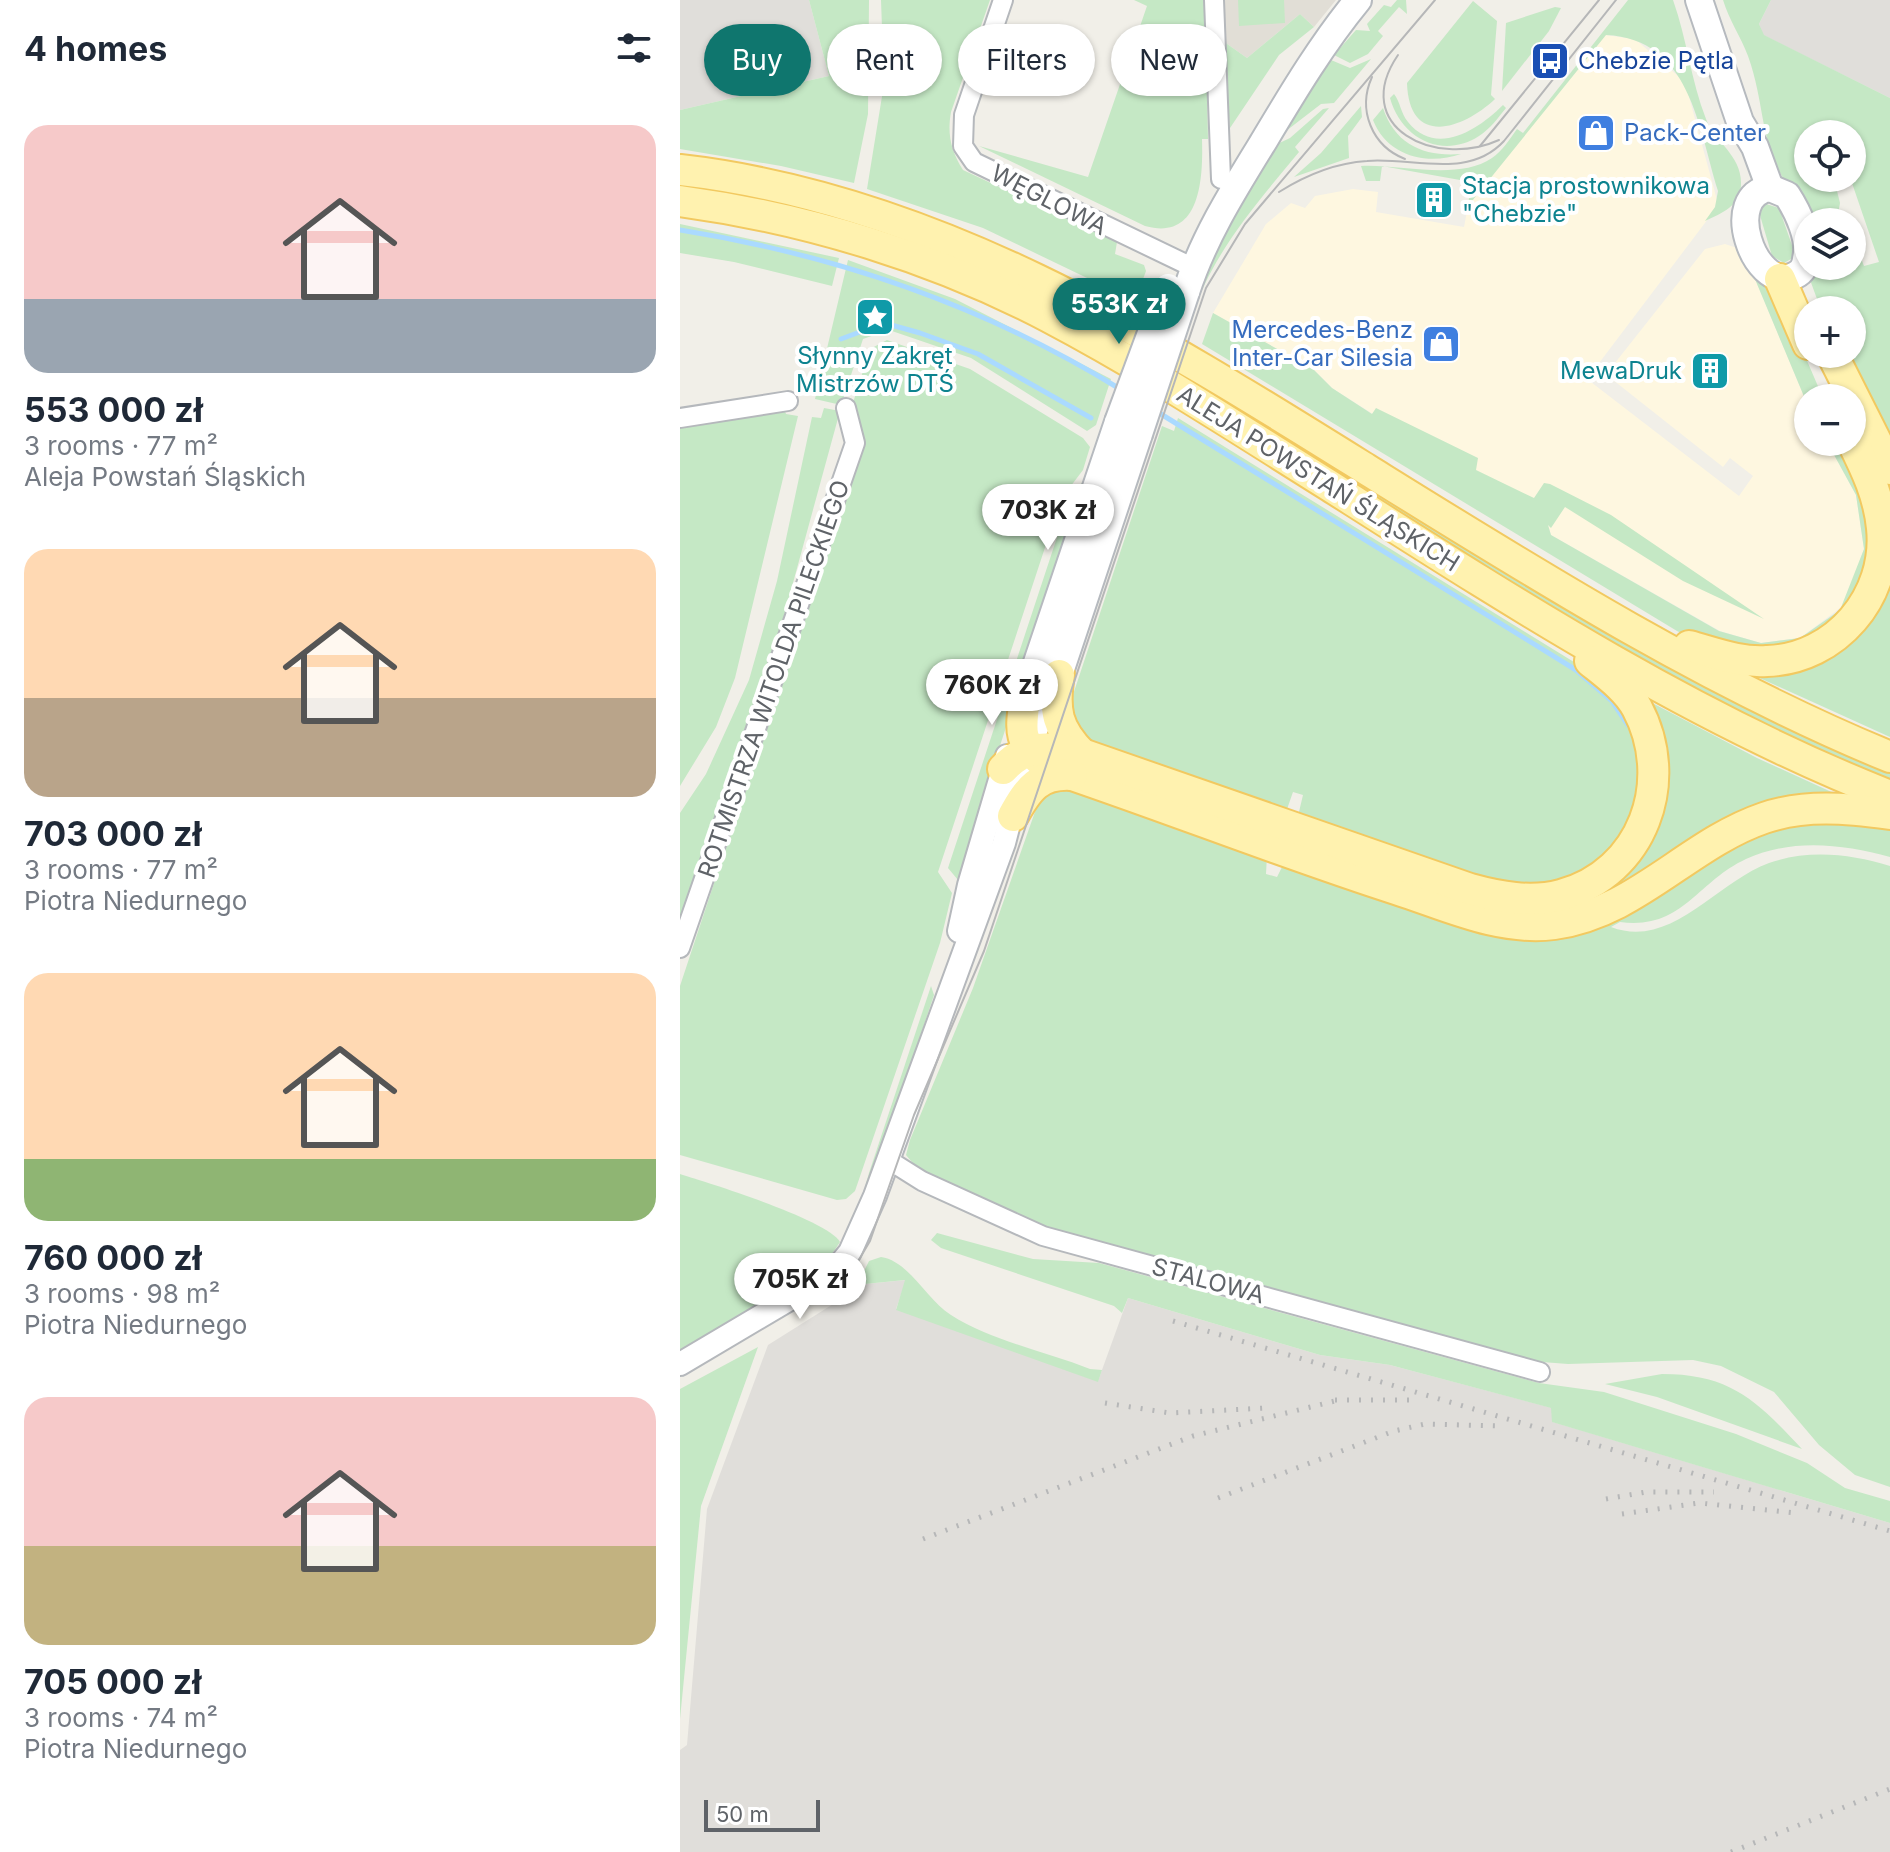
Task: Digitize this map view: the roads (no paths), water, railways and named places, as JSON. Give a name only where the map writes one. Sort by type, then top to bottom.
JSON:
[{"type":"main road","points":[[1182,277],[1320,48],[1358,0]]},
{"type":"main road","points":[[1699,0],[1740,122],[1755,147],[1762,190],[1744,214],[1748,232],[1763,269],[1790,275],[1804,296]]},
{"type":"main road","points":[[1028,750],[1022,730],[1025,698],[1221,179],[1266,104],[1295,66],[1320,48]]},
{"type":"main road","name":"ALEJA POWSTAŃ ŚLĄSKICH","points":[[680,170],[805,192],[910,224],[1011,265],[1242,392],[1634,630],[1761,700],[1890,757]]},
{"type":"main road","points":[[1762,190],[1787,195],[1807,245],[1790,275],[1795,296]]},
{"type":"main road","name":"ALEJA POWSTAŃ ŚLĄSKICH","points":[[680,201],[764,215],[844,237],[1001,294],[1050,317],[1202,406],[1619,663],[1751,735],[1890,796]]},
{"type":"main road","points":[[1839,368],[1890,469]]},
{"type":"main road","points":[[1078,765],[1057,719],[1059,675],[1128,428]]},
{"type":"main road","points":[[1634,630],[1735,659],[1770,662],[1808,653],[1841,632],[1870,595],[1879,569],[1882,544],[1877,501],[1858,456]]},
{"type":"main road","points":[[1013,816],[1028,790],[1041,778],[1078,765],[1484,893],[1531,899],[1580,888],[1612,869],[1641,831],[1653,792],[1651,743],[1637,706],[1614,680],[1506,596]]},
{"type":"main road","points":[[1003,769],[1018,753],[1052,748],[1078,765],[1468,914],[1522,925],[1552,924],[1602,911],[1642,891],[1709,845],[1763,818],[1826,808],[1890,814]]},
{"type":"street","name":"WĘGLOWA","points":[[1003,0],[964,115],[963,146],[974,162],[1182,277]]},
{"type":"street","points":[[1214,0],[1221,179]]},
{"type":"street","points":[[680,418],[788,401]]},
{"type":"street","name":"ROTMISTRZA WITOLDA PILECKIEGO","points":[[680,948],[855,443],[846,408]]},
{"type":"street","points":[[680,1364],[819,1283],[842,1264],[858,1237],[1013,816],[1028,750],[1059,675]]},
{"type":"street","points":[[945,999],[969,885],[1025,698]]},
{"type":"street","name":"STALOWA","points":[[887,1159],[922,1181],[1043,1236],[1540,1372]]},
{"type":"waterway","points":[[680,230],[796,254],[908,288],[1016,333],[1120,389]]},
{"type":"waterway","points":[[841,339],[884,323],[920,333],[978,354],[1091,418]]},
{"type":"waterway","points":[[1156,411],[1576,670],[1612,701],[1628,725]]},
{"type":"tram line","points":[[837,1286],[854,1268],[870,1241],[914,1115],[984,951],[1206,288],[1245,224],[1435,0]]},
{"type":"tram line","points":[[1480,146],[1599,0]]},
{"type":"tram line","points":[[1279,192],[1310,175],[1344,164],[1367,161],[1457,163],[1490,153],[1504,141],[1616,0]]},
{"type":"tram line","points":[[1398,55],[1386,81],[1384,103],[1392,121],[1406,135],[1426,145],[1449,149],[1474,148],[1499,140]]},
{"type":"tram line","points":[[1372,77],[1366,102],[1370,126],[1384,145],[1405,159]]},
{"type":"railway","points":[[1173,1321],[1890,1531]]},
{"type":"railway","points":[[923,1539],[1193,1436],[1343,1399]]},
{"type":"railway","points":[[1335,1400],[1415,1400]]},
{"type":"railway","points":[[1105,1403],[1170,1413],[1267,1408]]},
{"type":"railway","points":[[1218,1498],[1394,1431],[1425,1424],[1501,1426]]},
{"type":"railway","points":[[1606,1499],[1646,1492],[1714,1492]]},
{"type":"railway","points":[[1622,1514],[1699,1503],[1796,1513]]},
{"type":"railway","points":[[1731,1852],[1890,1789]]},
{"type":"place","name":"Chebzie Pętla","points":[[1550,61]]},
{"type":"place","name":"Pack-Center","points":[[1596,133]]},
{"type":"place","name":"Stacja prostownikowa \"Chebzie\"","points":[[1434,200]]},
{"type":"place","name":"Słynny Zakręt Mistrzów DTŚ","points":[[875,317]]},
{"type":"place","name":"Mercedes-Benz Inter-Car Silesia","points":[[1441,344]]},
{"type":"place","name":"MewaDruk","points":[[1710,371]]}]
